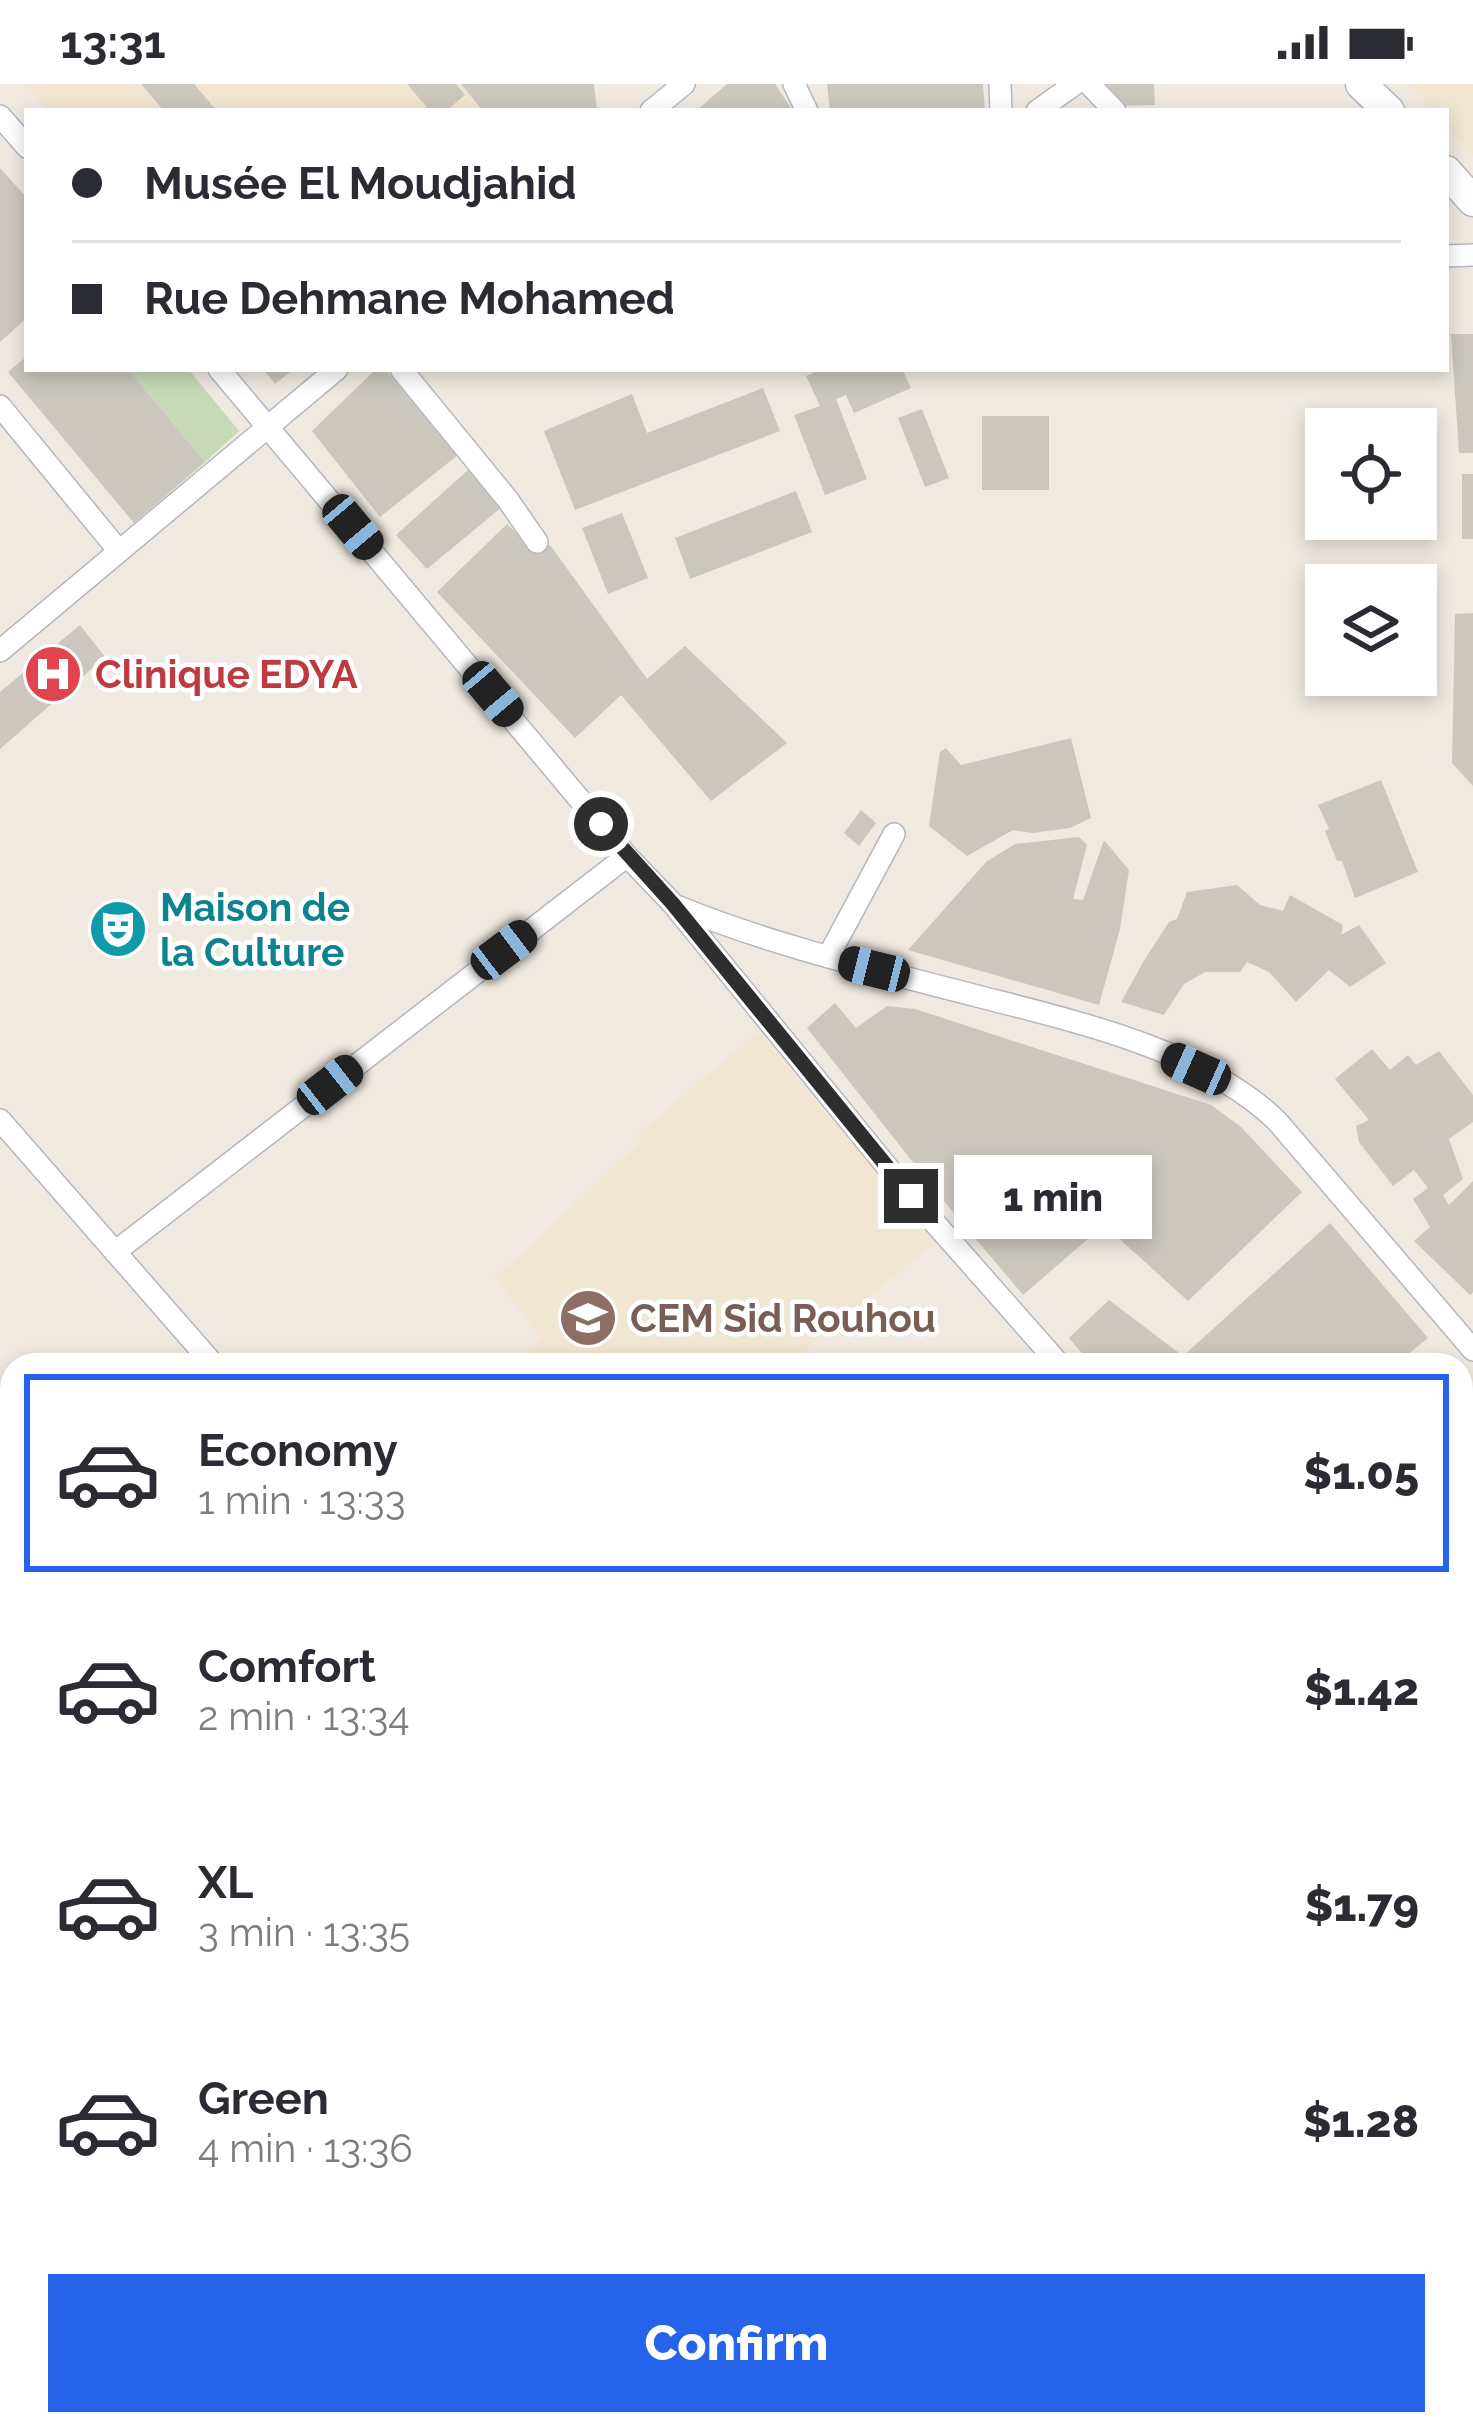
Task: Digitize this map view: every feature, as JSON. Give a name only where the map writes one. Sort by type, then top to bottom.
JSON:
[{"type":"street","points":[[654,108],[684,84]]},
{"type":"street","points":[[1041,108],[1075,84]]},
{"type":"street","points":[[1089,84],[1112,108]]},
{"type":"street","points":[[1361,84],[1386,108]]},
{"type":"street","points":[[0,116],[24,144]]},
{"type":"street","points":[[1449,174],[1473,201]]},
{"type":"street","points":[[222,372],[627,856],[673,904],[911,1196],[1049,1353]]},
{"type":"street","points":[[0,651],[333,372]]},
{"type":"street","points":[[403,372],[537,542]]},
{"type":"street","points":[[0,406],[119,551]]},
{"type":"street","points":[[827,957],[894,834]]},
{"type":"street","points":[[115,1252],[627,856]]},
{"type":"street","points":[[673,904],[827,957],[1106,1029],[1226,1082],[1255,1099],[1306,1153],[1473,1350]]},
{"type":"street","points":[[0,1120],[203,1353]]},
{"type":"shaded area","points":[[26,84],[461,84],[481,108],[46,108]]},
{"type":"shaded area","points":[[1410,84],[1473,84],[1473,156],[1449,128],[1449,108],[1431,108]]},
{"type":"shaded area","points":[[758,1032],[935,1242],[801,1353],[524,1353],[541,1338],[495,1278],[642,1141],[637,1135]]},
{"type":"green space","points":[[130,372],[190,372],[239,431],[205,462]]},
{"type":"building","points":[[141,84],[194,84],[214,108],[161,108]]},
{"type":"building","points":[[407,84],[456,84],[465,95],[450,108],[427,108]]},
{"type":"building","points":[[461,84],[594,84],[597,108],[481,108]]},
{"type":"building","points":[[727,84],[775,84],[791,108],[699,108]]},
{"type":"building","points":[[827,84],[983,84],[985,108],[830,108]]},
{"type":"building","points":[[1106,84],[1154,84],[1155,105],[1122,106]]},
{"type":"building","points":[[0,168],[24,195],[24,321],[0,342]]},
{"type":"building","points":[[1451,334],[1473,334],[1473,453],[1459,453]]},
{"type":"building","points":[[24,359],[24,372],[130,372],[205,462],[134,523],[8,372]]},
{"type":"building","points":[[265,372],[290,372],[275,384]]},
{"type":"building","points":[[373,372],[388,372],[458,455],[380,517],[312,431]]},
{"type":"building","points":[[815,372],[903,372],[911,388],[854,413],[846,395],[836,399],[867,479],[825,495],[794,415],[820,406],[806,376]]},
{"type":"building","points":[[763,388],[780,431],[575,510],[544,431],[632,394],[647,433]]},
{"type":"building","points":[[922,409],[949,478],[925,487],[898,418]]},
{"type":"building","points":[[982,416],[1049,416],[1049,490],[982,490]]},
{"type":"building","points":[[468,470],[502,507],[427,569],[396,535]]},
{"type":"building","points":[[1462,474],[1473,474],[1473,539],[1462,539]]},
{"type":"building","points":[[796,491],[812,532],[690,579],[675,538]]},
{"type":"building","points":[[622,513],[648,578],[608,594],[582,528]]},
{"type":"building","points":[[507,524],[538,553],[550,545],[647,679],[685,646],[787,743],[711,801],[621,695],[575,738],[437,592]]},
{"type":"building","points":[[1473,613],[1473,786],[1452,763],[1455,614]]},
{"type":"building","name":"Clinique EDYA","points":[[80,625],[105,657],[0,749],[0,692]]},
{"type":"building","points":[[1071,738],[1091,818],[1070,828],[1032,833],[1013,830],[967,856],[929,826],[940,752],[946,748],[961,765]]},
{"type":"building","points":[[1381,780],[1418,872],[1355,898],[1318,805]]},
{"type":"building","points":[[861,810],[876,823],[859,846],[844,833]]},
{"type":"building","points":[[1079,837],[1087,845],[1073,899],[1083,900],[1104,840],[1129,870],[1120,929],[1099,1005],[908,950],[986,862],[1015,844]]},
{"type":"building","points":[[1237,885],[1260,905],[1283,911],[1290,895],[1343,925],[1341,935],[1359,925],[1386,963],[1350,987],[1329,970],[1296,1002],[1269,972],[1247,962],[1240,972],[1205,972],[1184,984],[1164,1015],[1121,1002],[1169,922],[1177,919],[1187,892]]},
{"type":"building","points":[[835,1003],[856,1028],[887,1006],[915,1009],[1211,1105],[1241,1127],[1302,1192],[1188,1301],[1104,1225],[1023,1295],[807,1028]]},
{"type":"building","points":[[1372,1049],[1390,1070],[1408,1055],[1416,1065],[1439,1051],[1473,1095],[1473,1122],[1449,1139],[1463,1179],[1443,1195],[1449,1205],[1473,1181],[1470,1295],[1414,1241],[1430,1227],[1413,1199],[1428,1188],[1414,1170],[1393,1186],[1359,1142],[1356,1126],[1369,1120],[1335,1079]]},
{"type":"building","points":[[1330,1223],[1428,1338],[1410,1353],[1186,1353]]},
{"type":"building","points":[[1109,1300],[1179,1353],[1082,1353],[1069,1338]]},
{"type":"place","name":"Clinique EDYA","points":[[53,674]]},
{"type":"place","name":"Maison de la Culture","points":[[118,929]]},
{"type":"place","name":"CEM Sid Rouhou","points":[[588,1318]]},
{"type":"route","points":[[601,824],[673,904],[911,1196]]}]
